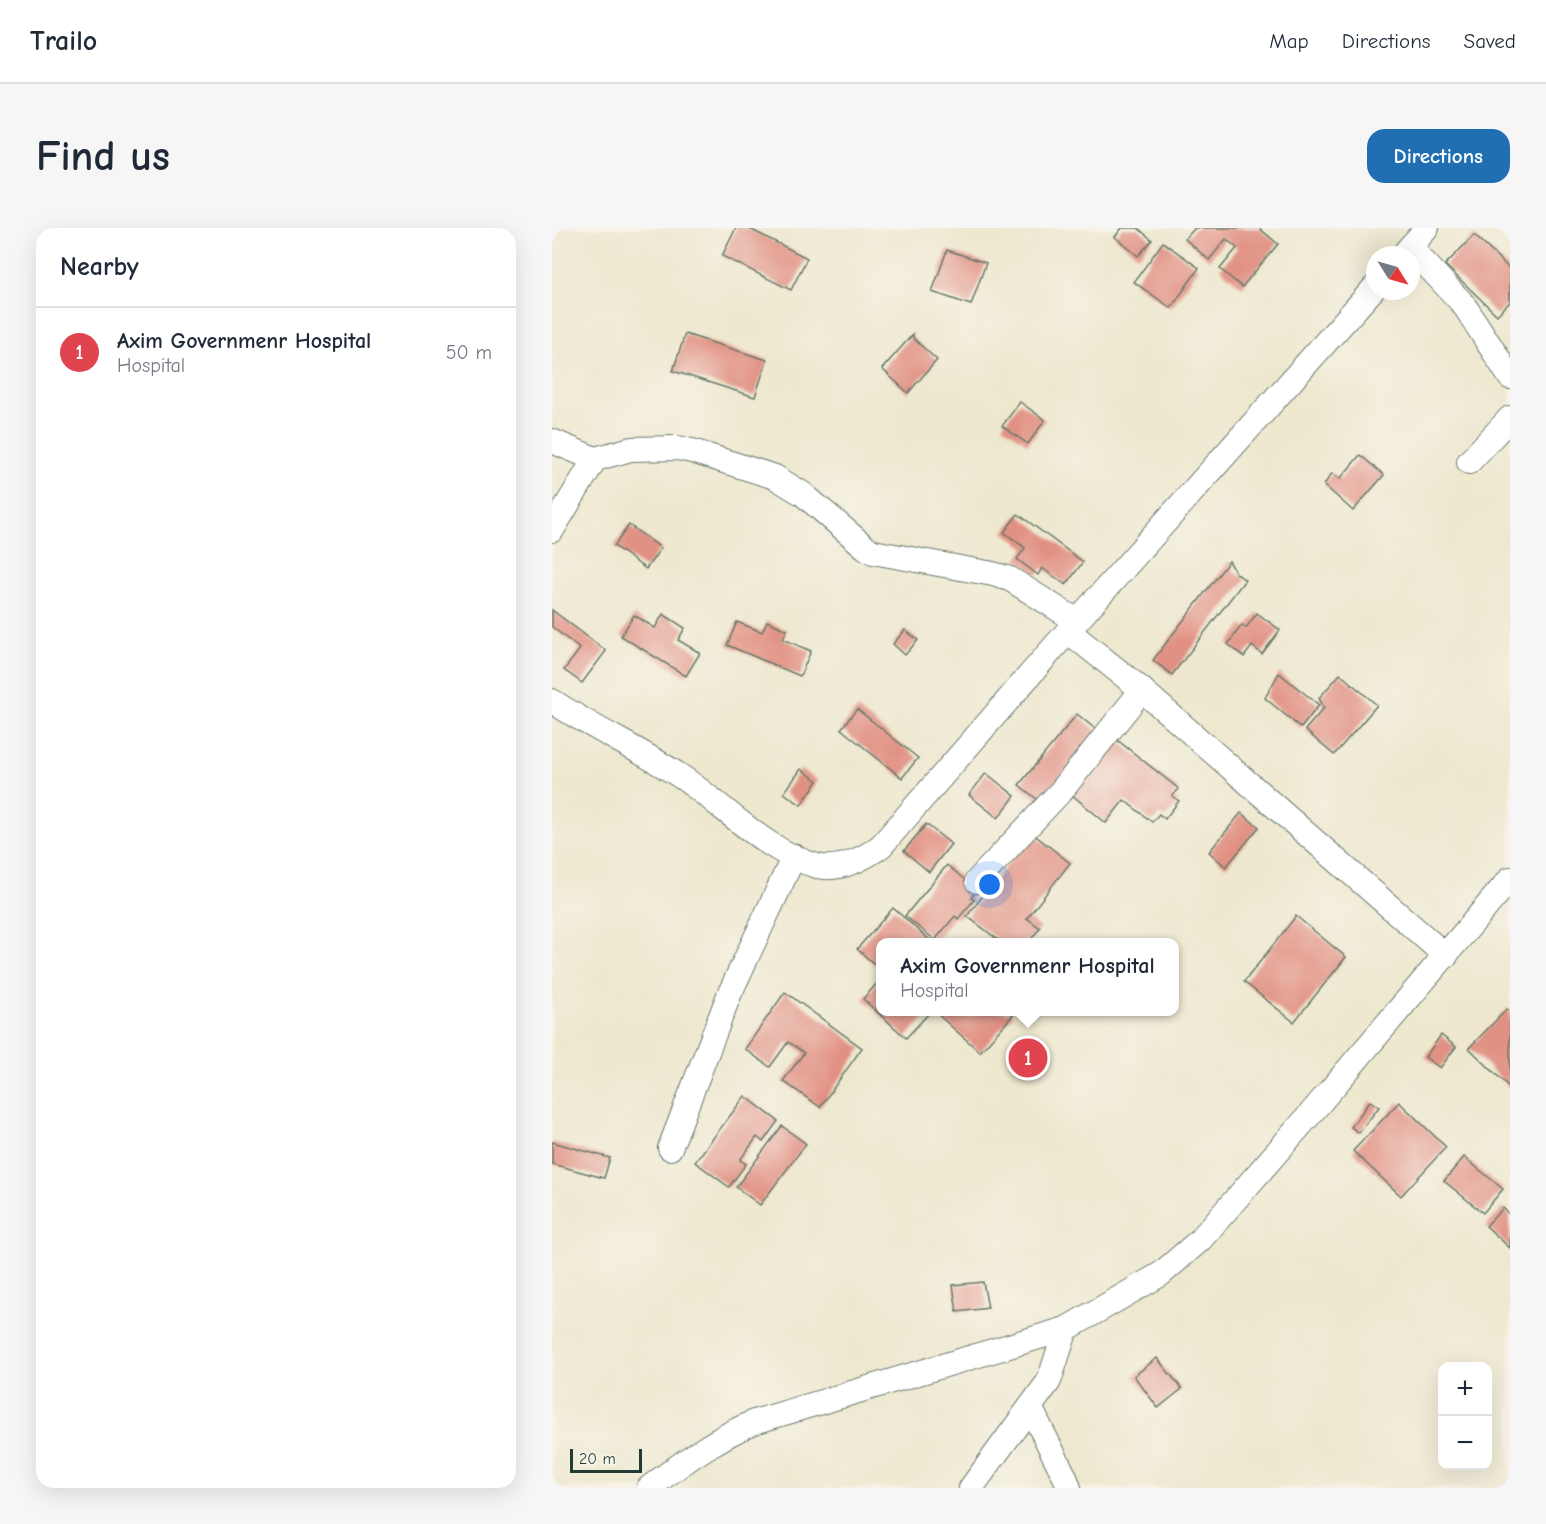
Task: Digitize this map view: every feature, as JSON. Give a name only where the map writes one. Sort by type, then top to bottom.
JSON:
[{"type":"street","points":[[1411,246],[1427,228]]},
{"type":"street","points":[[1420,263],[1464,305],[1510,377]]},
{"type":"street","points":[[552,702],[661,764],[772,844],[794,856],[818,866],[835,868],[865,857],[881,846],[1072,626],[1366,297]]},
{"type":"street","points":[[1469,462],[1510,418]]},
{"type":"street","points":[[552,441],[595,459],[631,449],[677,448],[692,451],[775,477],[803,494],[873,552],[1010,579],[1072,626],[1446,956]]},
{"type":"street","points":[[552,530],[595,459]]},
{"type":"street","points":[[977,881],[1062,790],[1142,690]]},
{"type":"street","points":[[670,1148],[729,995],[794,856]]},
{"type":"street","points":[[649,1488],[691,1456],[727,1434],[754,1422],[1066,1329],[1161,1274],[1200,1240],[1482,915],[1510,879]]},
{"type":"street","points":[[1482,915],[1510,909]]},
{"type":"street","points":[[971,1488],[1049,1381],[1066,1329]]},
{"type":"street","points":[[1030,1407],[1069,1488]]},
{"type":"building","points":[[736,228],[748,228],[807,258],[791,290],[722,256]]},
{"type":"building","points":[[1122,228],[1138,228],[1152,240],[1138,256],[1115,237]]},
{"type":"building","points":[[1195,228],[1259,228],[1278,244],[1242,287],[1220,269],[1237,248],[1226,239],[1209,260],[1185,239]]},
{"type":"building","points":[[1474,235],[1510,269],[1510,302],[1497,315],[1445,265]]},
{"type":"building","points":[[1163,242],[1199,268],[1171,308],[1134,282]]},
{"type":"building","points":[[947,250],[986,263],[971,305],[932,292]]},
{"type":"building","points":[[685,334],[767,360],[755,397],[673,371]]},
{"type":"building","points":[[913,334],[913,338],[937,360],[908,393],[882,369]]},
{"type":"building","points":[[1020,402],[1045,420],[1028,444],[1002,426]]},
{"type":"building","points":[[1360,455],[1384,475],[1353,511],[1324,485],[1332,473],[1340,479]]},
{"type":"building","points":[[1018,514],[1083,562],[1066,585],[1042,568],[1038,575],[1017,559],[1025,548],[1004,532]]},
{"type":"building","points":[[629,525],[661,548],[646,569],[614,546]]},
{"type":"building","points":[[1229,561],[1236,573],[1245,580],[1172,675],[1153,660]]},
{"type":"building","points":[[552,610],[606,651],[582,683],[564,670],[580,649],[552,627]]},
{"type":"building","points":[[1257,613],[1280,630],[1262,654],[1252,646],[1244,657],[1228,644],[1242,625],[1246,628]]},
{"type":"building","points":[[663,614],[685,628],[678,640],[700,653],[686,676],[621,636],[634,615],[655,628]]},
{"type":"building","points":[[767,621],[787,630],[783,639],[811,651],[800,676],[727,645],[737,622],[762,632]]},
{"type":"building","points":[[905,630],[918,640],[905,655],[893,644]]},
{"type":"building","points":[[1279,673],[1319,705],[1301,728],[1265,698]]},
{"type":"building","points":[[1340,674],[1377,705],[1334,755],[1305,730],[1324,708],[1319,698]]},
{"type":"building","points":[[857,709],[918,758],[902,778],[841,729]]},
{"type":"building","points":[[1077,714],[1099,732],[1042,803],[1019,785]]},
{"type":"building","points":[[1116,739],[1179,789],[1172,796],[1179,801],[1165,819],[1159,814],[1152,822],[1124,800],[1106,823],[1072,795]]},
{"type":"building","points":[[801,769],[818,781],[801,805],[784,793]]},
{"type":"building","points":[[986,773],[1015,796],[998,818],[969,795]]},
{"type":"building","points":[[1241,813],[1259,827],[1226,867],[1209,852]]},
{"type":"building","points":[[926,824],[951,844],[929,872],[904,851]]},
{"type":"building","points":[[1032,833],[1070,863],[1027,918],[1040,928],[1032,938],[996,938],[967,916]]},
{"type":"building","points":[[947,865],[977,890],[971,898],[974,900],[958,919],[955,916],[937,938],[932,938],[905,916]]},
{"type":"building","points":[[893,908],[927,938],[876,938],[876,966],[857,949]]},
{"type":"building","points":[[1296,916],[1346,957],[1294,1022],[1244,982]]},
{"type":"building","points":[[876,985],[876,1011],[863,999]]},
{"type":"building","points":[[785,992],[862,1048],[820,1107],[783,1081],[804,1053],[788,1042],[770,1067],[745,1049]]},
{"type":"building","points":[[1507,1009],[1510,1011],[1510,1088],[1469,1048]]},
{"type":"building","points":[[882,1016],[926,1016],[906,1038]]},
{"type":"building","points":[[940,1016],[1012,1016],[980,1052]]},
{"type":"building","points":[[1441,1035],[1456,1047],[1440,1068],[1425,1057]]},
{"type":"building","points":[[745,1096],[778,1121],[763,1142],[757,1137],[740,1160],[746,1164],[729,1187],[695,1162]]},
{"type":"building","points":[[1370,1101],[1379,1107],[1359,1133],[1351,1127]]},
{"type":"building","points":[[1399,1102],[1446,1147],[1401,1196],[1353,1151]]},
{"type":"building","points":[[782,1126],[806,1144],[760,1205],[736,1187]]},
{"type":"building","points":[[552,1142],[610,1158],[604,1178],[552,1164]]},
{"type":"building","points":[[1464,1157],[1503,1189],[1483,1213],[1444,1181]]},
{"type":"building","points":[[1503,1208],[1510,1215],[1510,1248],[1486,1226]]},
{"type":"building","points":[[983,1282],[988,1308],[957,1312],[953,1285]]},
{"type":"building","points":[[1157,1358],[1182,1389],[1158,1408],[1134,1376]]},
{"type":"place","name":"Axim Governmenr Hospital","points":[[1028,1058]]}]
